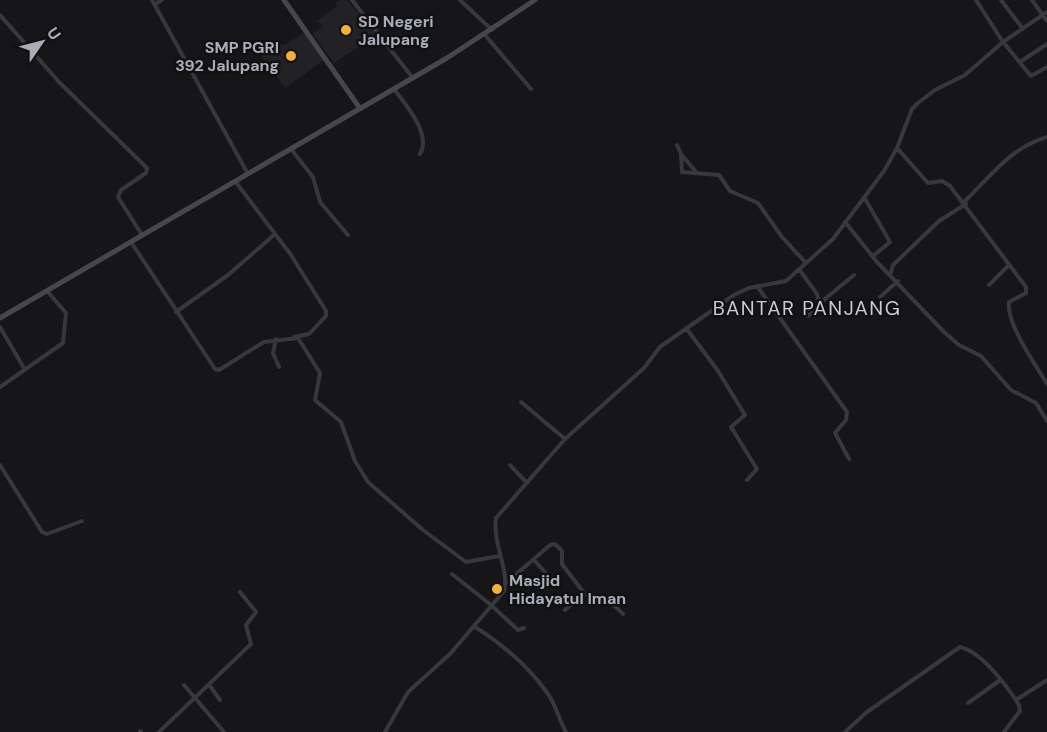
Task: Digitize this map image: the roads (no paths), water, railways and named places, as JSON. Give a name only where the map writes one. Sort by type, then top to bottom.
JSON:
[{"type":"street","points":[[162,0],[154,2],[248,174]]},
{"type":"street","points":[[284,0],[359,107]]},
{"type":"street","points":[[352,0],[412,77]]},
{"type":"street","points":[[460,0],[493,30]]},
{"type":"street","points":[[0,318],[485,35],[535,0]]},
{"type":"street","points":[[976,0],[1004,42],[1031,76],[1047,67]]},
{"type":"street","points":[[1001,0],[1023,29]]},
{"type":"street","points":[[1032,0],[1045,14],[1047,21]]},
{"type":"street","points":[[385,732],[408,693],[475,627],[504,591],[506,583],[494,531],[496,518],[502,508],[565,439],[644,368],[660,347],[686,328],[734,295],[757,286],[782,282],[806,263],[833,239],[864,197],[897,148],[912,109],[935,90],[965,75],[1004,42],[1045,14]]},
{"type":"street","points":[[0,15],[59,82],[147,168],[146,174],[122,190],[118,197],[142,235]]},
{"type":"street","points":[[485,35],[531,89]]},
{"type":"street","points":[[1020,62],[1047,44]]},
{"type":"street","points":[[393,87],[420,132],[424,147],[420,154]]},
{"type":"street","points":[[890,275],[893,265],[921,241],[939,221],[965,203],[1005,159],[1026,144],[1047,137]]},
{"type":"street","points":[[677,145],[681,154],[696,172]]},
{"type":"street","points":[[897,148],[928,183],[943,181],[965,203],[1026,287],[1025,294],[1009,302],[1013,326],[1047,384]]},
{"type":"street","points":[[290,149],[313,177],[320,202],[348,236]]},
{"type":"street","points":[[681,154],[682,172],[719,175],[730,191],[758,203],[782,237],[806,263]]},
{"type":"street","points":[[131,242],[176,312],[218,370],[258,345],[311,331],[326,316],[326,311],[299,267],[235,181]]},
{"type":"street","points":[[864,197],[890,242],[873,256]]},
{"type":"street","points":[[845,222],[890,275],[953,340],[969,352],[981,356],[1011,390],[1035,403],[1045,413],[1047,422]]},
{"type":"street","points":[[176,312],[228,275],[274,235]]},
{"type":"street","points":[[989,285],[1009,265]]},
{"type":"street","points":[[799,269],[817,294],[820,303]]},
{"type":"street","points":[[808,316],[820,303],[855,275]]},
{"type":"street","points":[[880,297],[898,282]]},
{"type":"street","points":[[757,286],[847,412],[847,418],[835,433],[849,459]]},
{"type":"street","points":[[0,387],[63,343],[66,313],[47,291]]},
{"type":"street","points":[[0,327],[25,370]]},
{"type":"street","points":[[686,328],[718,370],[745,415],[731,427],[757,469],[747,480]]},
{"type":"street","points":[[293,337],[303,344],[320,373],[315,400],[341,422],[355,461],[368,482],[423,530],[466,562],[499,556]]},
{"type":"street","points":[[276,339],[273,353],[279,367]]},
{"type":"street","points":[[521,402],[565,439]]},
{"type":"street","points":[[0,465],[42,532],[47,534],[82,521]]},
{"type":"street","points":[[510,465],[527,483]]},
{"type":"street","points":[[506,583],[535,561],[550,545],[555,544],[562,551],[562,564],[584,595]]},
{"type":"street","points":[[535,561],[551,579]]},
{"type":"street","points":[[452,574],[518,630],[525,628]]},
{"type":"street","points":[[159,732],[210,686],[251,644],[252,640],[246,629],[255,612],[240,592]]},
{"type":"street","points":[[565,610],[584,595],[594,595],[611,603],[623,614]]},
{"type":"street","points":[[475,627],[500,644],[540,684],[553,703],[566,732]]},
{"type":"street","points":[[845,732],[861,716],[960,646],[976,655],[1016,700],[1020,711],[1004,732]]},
{"type":"street","points":[[1016,700],[1047,680]]},
{"type":"street","points":[[968,703],[999,681]]},
{"type":"street","points":[[184,686],[197,698],[224,732]]},
{"type":"street","points":[[210,686],[220,700]]},
{"type":"place","name":"SD Negeri Jalupang","points":[[346,30]]},
{"type":"place","name":"SMP PGRI 392 Jalupang","points":[[291,56]]},
{"type":"place","name":"Masjid Hidayatul Iman","points":[[497,589]]},
{"type":"district","name":"BANTAR PANJANG","points":[[807,308]]}]
